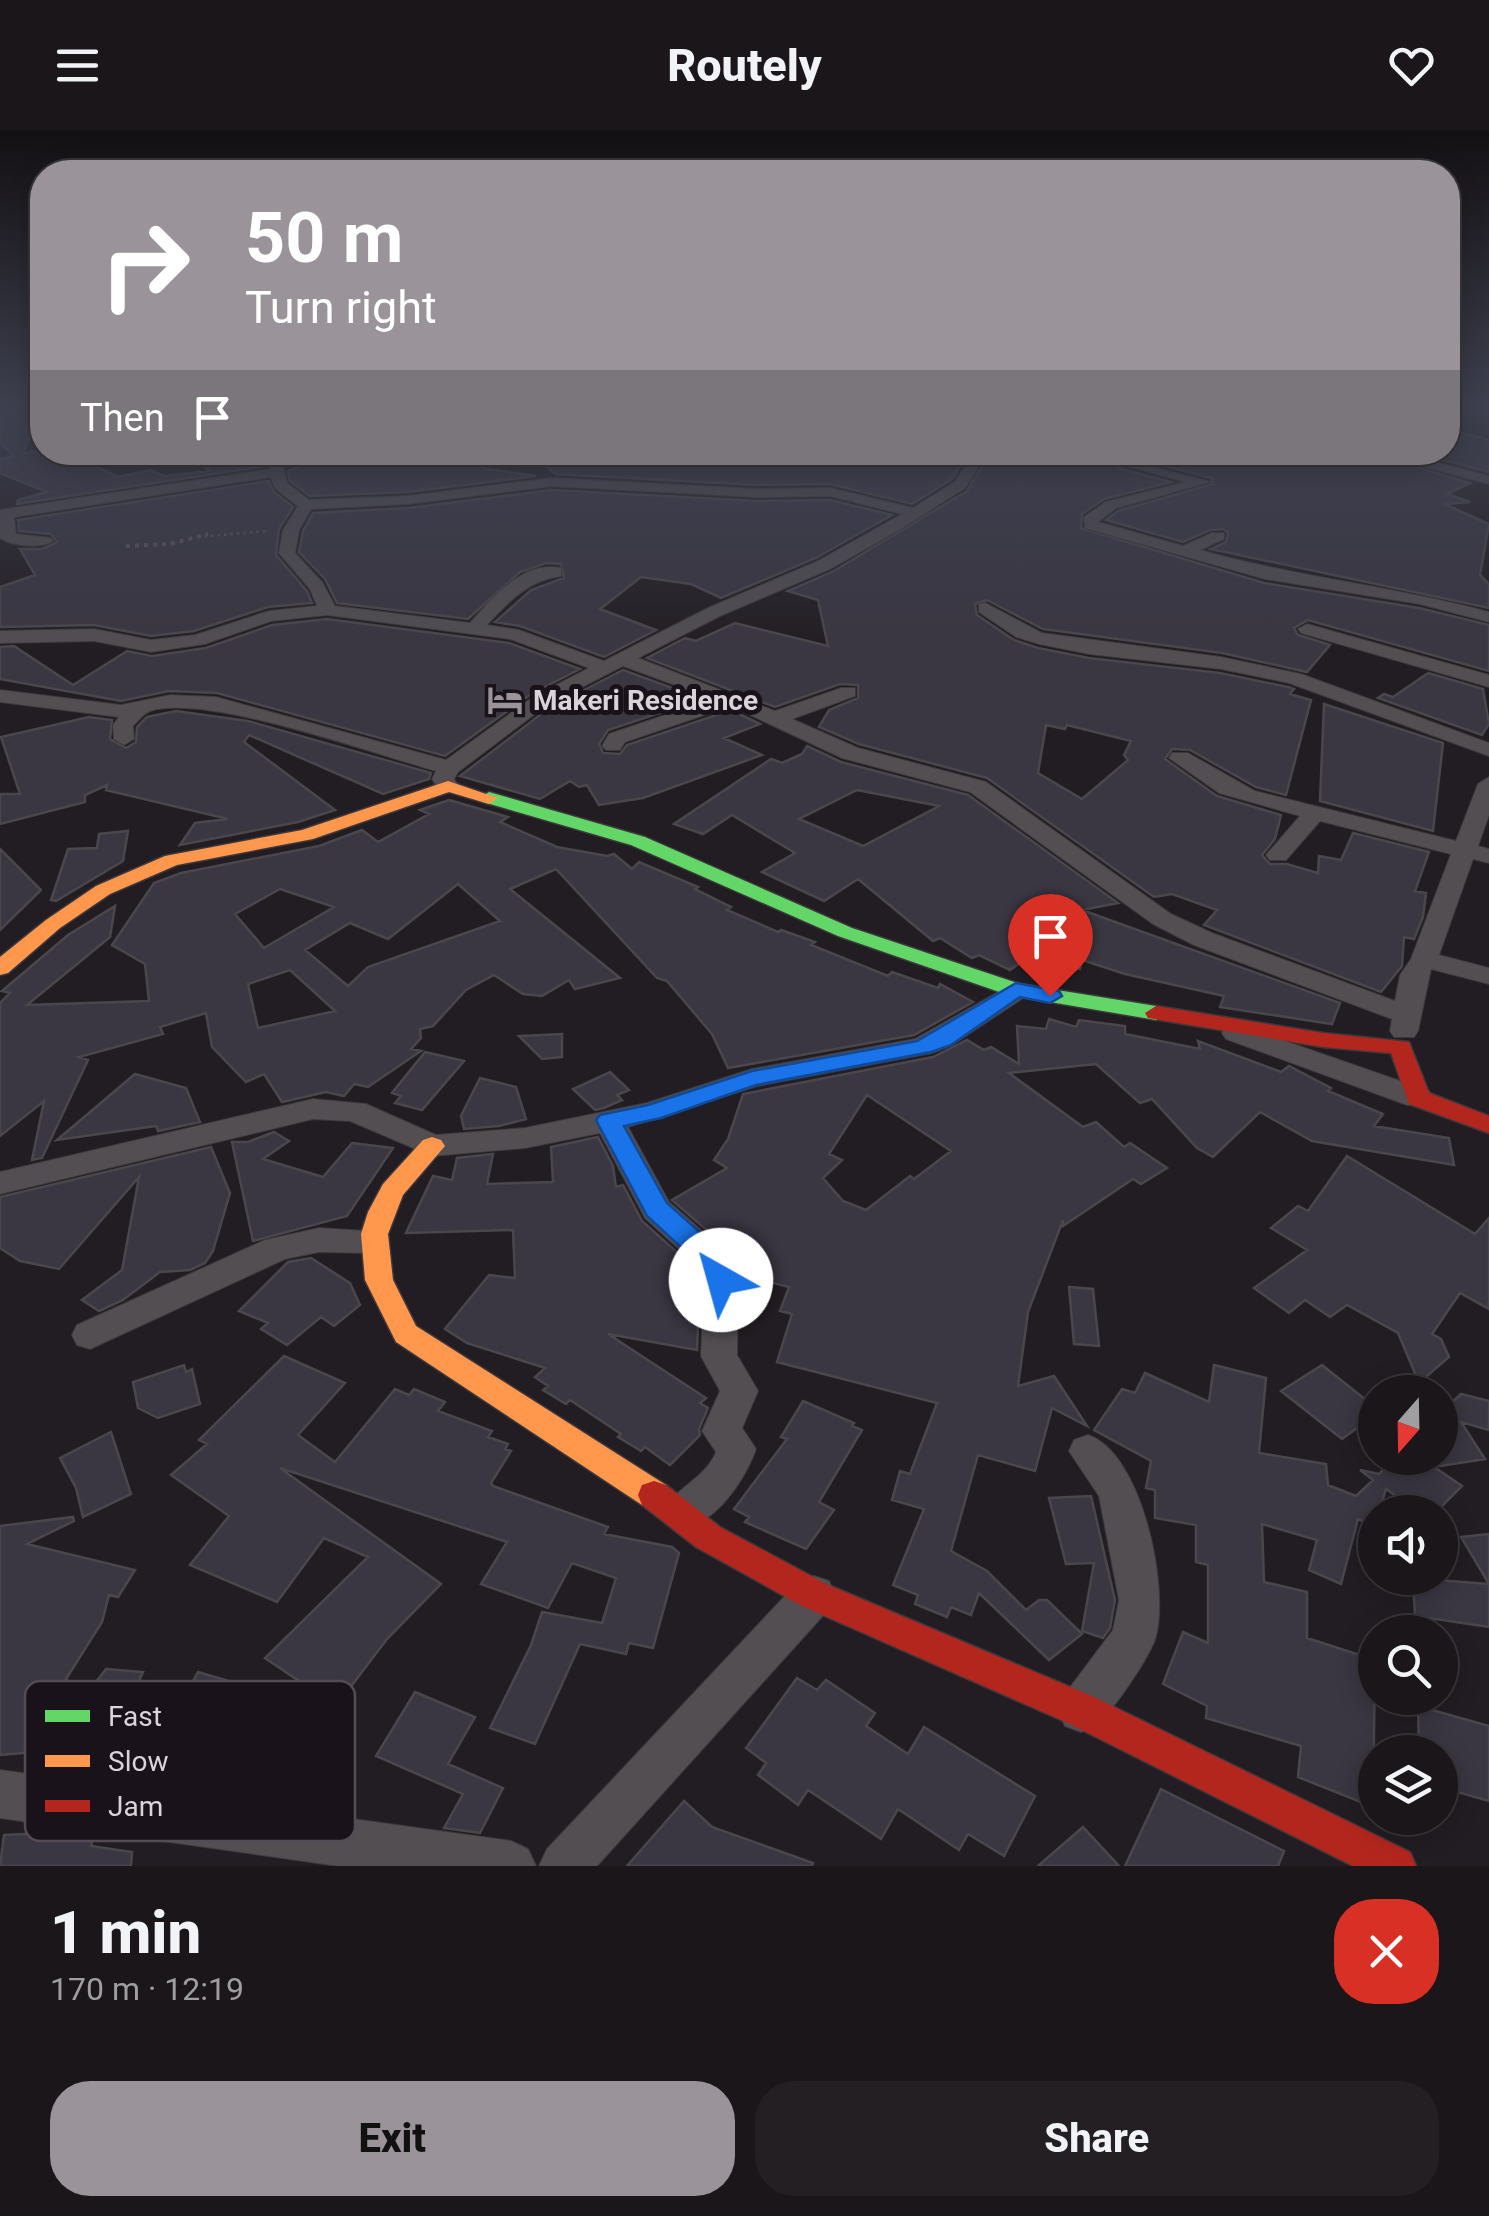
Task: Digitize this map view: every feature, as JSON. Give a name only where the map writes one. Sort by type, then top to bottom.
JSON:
[{"type":"street","points":[[45,541],[8,538],[3,515],[128,489]]},
{"type":"street","points":[[285,489],[306,504],[408,500],[490,489]]},
{"type":"street","points":[[667,489],[756,494],[830,492],[915,514]]},
{"type":"street","points":[[0,968],[53,924],[136,872],[172,860],[306,835],[449,777],[518,714],[714,612],[824,565],[954,489]]},
{"type":"street","points":[[1176,489],[1110,506],[1089,523],[1183,552],[1321,586],[1422,599],[1489,617]]},
{"type":"street","points":[[306,504],[291,530],[287,553],[302,574],[317,584],[326,597],[327,610]]},
{"type":"street","points":[[1183,552],[1218,536]]},
{"type":"street","points":[[475,628],[508,592],[544,570],[554,572]]},
{"type":"street","points":[[986,608],[1022,633],[1040,638],[1089,648],[1221,663],[1283,676],[1489,750]]},
{"type":"street","points":[[0,637],[94,635],[151,646],[198,640],[268,616],[327,610],[513,634],[732,699],[850,753],[978,787],[1162,920],[1407,1015]]},
{"type":"street","points":[[1307,629],[1402,660],[1489,681]]},
{"type":"street","points":[[774,718],[848,692]]},
{"type":"street","points":[[0,696],[105,709],[170,701],[236,706],[638,841],[845,932],[1016,990],[1193,1020],[1400,1047]]},
{"type":"street","points":[[613,746],[616,738],[732,699]]},
{"type":"street","points":[[124,738],[123,725],[139,707]]},
{"type":"street","points":[[1180,758],[1227,788],[1314,814],[1477,853]]},
{"type":"street","points":[[1418,1098],[1400,1047],[1414,976],[1477,853],[1489,784]]},
{"type":"street","points":[[1278,855],[1314,814]]},
{"type":"street","points":[[1424,959],[1489,976]]},
{"type":"street","points":[[0,1183],[313,1109],[355,1110],[432,1146],[525,1138],[652,1112],[752,1078],[922,1047],[942,1040],[1016,990]]},
{"type":"street","points":[[1193,1020],[1268,1043],[1489,1125]]},
{"type":"street","points":[[609,1120],[657,1210],[704,1252],[721,1280],[719,1356],[739,1391],[721,1432],[737,1450],[728,1474],[682,1514]]},
{"type":"street","points":[[432,1146],[392,1187],[370,1241],[384,1303],[406,1334],[682,1514],[708,1537],[814,1595],[1081,1710],[1396,1866]]},
{"type":"street","points":[[90,1335],[277,1249],[319,1240],[370,1241]]},
{"type":"street","points":[[1081,1710],[1134,1638],[1140,1600],[1118,1491],[1088,1452]]},
{"type":"street","points":[[564,1866],[814,1595]]},
{"type":"street","points":[[0,1794],[25,1798]]},
{"type":"street","points":[[333,1841],[510,1866]]},
{"type":"path","points":[[126,546],[170,544],[214,533],[291,530]]},
{"type":"building","points":[[40,489],[115,489],[17,504],[18,500],[47,492]]},
{"type":"building","points":[[217,489],[272,489],[293,507],[279,529],[276,555],[307,591],[312,603],[268,607],[194,631],[151,636],[94,625],[0,627],[0,587],[35,575],[20,549],[42,549],[57,542],[51,534],[19,531],[18,520]]},
{"type":"building","points":[[301,489],[432,489],[408,492],[310,496]]},
{"type":"building","points":[[851,489],[936,489],[912,504]]},
{"type":"building","points":[[968,489],[1143,489],[1104,499],[1082,514],[1081,528],[1264,583],[1419,608],[1489,625],[1489,671],[1308,620],[1294,628],[1298,635],[1330,645],[1307,672],[1222,653],[1043,629],[987,600],[975,604],[977,615],[1014,640],[1038,648],[1220,673],[1288,687],[1294,689],[1290,694],[1311,700],[1286,795],[1256,787],[1190,750],[1172,749],[1165,759],[1217,796],[1281,815],[1275,839],[1262,855],[1270,864],[1287,864],[1318,873],[1319,856],[1341,860],[1353,833],[1429,852],[1415,891],[1426,893],[1423,917],[1414,939],[1404,937],[1402,966],[1381,992],[1204,925],[1217,910],[1172,894],[1154,897],[987,778],[859,744],[819,727],[829,710],[858,698],[858,685],[840,684],[775,707],[647,658],[685,638],[696,641],[735,623],[828,646],[818,600],[788,591],[832,572]],"holes":[[[1046,725],[1065,729],[1067,725],[1131,741],[1124,755],[1128,760],[1082,799],[1038,773]]]},
{"type":"building","points":[[1195,489],[1457,489],[1447,494],[1470,502],[1444,504],[1489,524],[1480,575],[1489,584],[1489,608],[1211,549],[1226,542],[1228,533],[1224,529],[1210,530],[1183,542],[1106,520],[1118,511]]},
{"type":"building","points":[[552,490],[756,501],[830,500],[892,515],[816,558],[721,598],[691,584],[641,577],[600,609],[656,630],[604,657],[520,626],[495,622],[531,590],[564,578],[561,564],[546,563],[520,572],[468,619],[337,603],[325,579],[299,552],[303,531],[313,513],[408,508]]},
{"type":"building","points":[[327,619],[509,643],[580,669],[531,694],[445,756],[217,693],[169,691],[121,701],[0,679],[0,647],[14,646],[73,685],[127,651],[152,656],[206,648],[272,625]]},
{"type":"building","points":[[623,670],[702,699],[608,730],[599,744],[603,753],[620,754],[627,745],[731,710],[760,724],[724,738],[762,755],[643,798],[599,805],[587,785],[579,787],[570,781],[540,799],[460,776],[549,708]]},
{"type":"building","points":[[1428,673],[1483,689],[1489,724],[1482,735],[1378,698],[1384,694],[1393,697]]},
{"type":"building","points":[[1324,704],[1443,743],[1433,831],[1320,801]]},
{"type":"building","points":[[176,711],[248,721],[431,773],[429,779],[383,794],[249,735],[244,742],[335,810],[298,822],[180,845],[195,823],[228,819],[106,790],[107,785],[85,795],[85,802],[0,824],[0,794],[20,794],[1,737],[89,717],[112,720],[110,739],[126,748],[136,742],[137,727],[147,717]]},
{"type":"building","points":[[807,746],[841,762],[968,795],[1118,903],[1082,910],[1340,1003],[1332,1024],[1220,1007],[1224,996],[1125,974],[1082,960],[1080,969],[1025,959],[1010,970],[979,955],[972,958],[940,938],[933,941],[858,879],[824,901],[762,872],[795,853],[732,815],[703,834],[674,824],[771,759],[782,763],[802,754]],"holes":[[[857,790],[939,806],[863,846],[799,819]]]},
{"type":"building","points":[[449,800],[508,817],[500,822],[557,847],[614,854],[632,869],[639,862],[698,887],[695,889],[731,907],[727,910],[778,932],[815,942],[811,945],[888,976],[892,972],[938,988],[940,984],[973,1002],[914,1035],[728,1068],[712,1034],[667,981],[657,978],[556,869],[510,889],[620,978],[575,989],[569,980],[542,996],[523,994],[494,975],[466,990],[433,1026],[420,1029],[421,1038],[411,1049],[421,1051],[368,1087],[354,1084],[344,1096],[326,1092],[282,1102],[264,1074],[246,1082],[212,1047],[206,1013],[160,1027],[163,1034],[79,1057],[88,1060],[42,1158],[32,1160],[44,1101],[0,1136],[0,1003],[10,993],[2,991],[68,935],[115,906],[110,937],[27,1005],[149,1001],[145,964],[112,945],[154,883],[181,873],[319,846],[362,830],[378,842],[429,814],[420,810]],"holes":[[[458,884],[500,921],[368,967],[348,986],[305,950],[350,923],[388,939]],[[280,889],[334,907],[264,948],[235,914]],[[290,970],[335,1011],[258,1028],[248,984]]]},
{"type":"building","points":[[128,831],[123,861],[56,901],[51,900],[68,849],[97,848],[99,834]]},
{"type":"building","points":[[0,849],[41,890],[0,930]]},
{"type":"building","points":[[1049,1019],[1076,1027],[1079,1020],[1125,1026],[1125,1034],[1200,1049],[1198,1041],[1281,1072],[1289,1066],[1331,1088],[1328,1091],[1383,1114],[1374,1126],[1449,1138],[1454,1165],[1312,1141],[1260,1112],[1213,1157],[1197,1148],[1152,1099],[1140,1103],[1096,1064],[1009,1073],[1083,1127],[1096,1122],[1124,1147],[1130,1143],[1167,1168],[1141,1184],[1133,1179],[1063,1226],[1063,1220],[1028,1312],[1018,1386],[1054,1376],[1087,1426],[1052,1408],[1035,1471],[978,1455],[951,1551],[987,1571],[1026,1610],[1039,1600],[1047,1600],[1082,1634],[1049,1660],[979,1593],[971,1615],[951,1607],[947,1617],[915,1604],[918,1595],[893,1585],[924,1509],[892,1500],[900,1471],[910,1474],[937,1403],[777,1362],[792,1314],[780,1311],[789,1287],[739,1274],[718,1240],[672,1200],[727,1168],[714,1160],[728,1139],[743,1094],[933,1057],[967,1040],[984,1050],[991,1047],[1019,1064],[1017,1026],[1046,1029]],"holes":[[[867,1095],[951,1151],[866,1210],[843,1201],[823,1178],[842,1160],[829,1154]]]},
{"type":"building","points":[[562,1034],[562,1057],[542,1059],[519,1036]]},
{"type":"building","points":[[425,1052],[464,1061],[422,1110],[395,1103],[401,1096],[392,1093]]},
{"type":"building","points":[[610,1072],[629,1090],[617,1095],[622,1100],[595,1110],[573,1089]]},
{"type":"building","points":[[135,1074],[186,1088],[200,1122],[158,1131],[156,1126],[57,1140]]},
{"type":"building","points":[[480,1078],[516,1087],[526,1119],[464,1129],[461,1116]]},
{"type":"building","points":[[274,1132],[289,1141],[263,1159],[323,1177],[352,1143],[393,1148],[347,1216],[253,1241],[232,1142],[248,1142]]},
{"type":"building","points":[[598,1137],[613,1166],[616,1187],[623,1185],[642,1221],[689,1263],[700,1281],[697,1350],[608,1334],[706,1398],[700,1403],[708,1408],[700,1435],[670,1465],[645,1447],[641,1451],[618,1437],[621,1434],[570,1400],[566,1404],[543,1390],[548,1386],[535,1377],[545,1368],[467,1343],[445,1329],[489,1275],[515,1278],[513,1230],[406,1233],[433,1176],[452,1180],[457,1158],[493,1154],[487,1184],[553,1182],[551,1147]]},
{"type":"building","points":[[211,1147],[230,1193],[213,1251],[205,1263],[190,1270],[160,1272],[123,1300],[99,1311],[82,1300],[122,1270],[139,1177],[59,1269],[20,1261],[0,1248],[0,1197]]},
{"type":"building","points":[[1347,1156],[1475,1234],[1489,1218],[1489,1309],[1460,1293],[1432,1334],[1441,1339],[1449,1357],[1428,1375],[1416,1375],[1398,1333],[1347,1305],[1330,1317],[1305,1300],[1289,1313],[1254,1288],[1307,1250],[1271,1228],[1298,1206],[1308,1211]]},
{"type":"building","points":[[311,1258],[350,1283],[360,1305],[334,1326],[321,1317],[287,1345],[261,1329],[268,1323],[239,1311],[288,1262]]},
{"type":"building","points":[[1069,1287],[1093,1289],[1099,1346],[1074,1344]]},
{"type":"building","points":[[284,1356],[345,1383],[298,1435],[335,1462],[395,1389],[409,1395],[414,1389],[445,1402],[438,1411],[492,1431],[488,1437],[508,1444],[505,1449],[511,1451],[491,1483],[493,1486],[608,1527],[604,1534],[672,1547],[679,1553],[653,1648],[629,1643],[626,1654],[580,1644],[535,1744],[490,1728],[531,1645],[542,1612],[602,1623],[616,1578],[572,1563],[548,1608],[481,1584],[507,1542],[280,1468],[441,1584],[387,1639],[355,1681],[299,1681],[265,1658],[368,1557],[324,1538],[277,1602],[190,1565],[229,1516],[171,1475],[207,1444],[199,1440]]},
{"type":"building","points":[[184,1365],[186,1372],[192,1369],[200,1404],[158,1418],[138,1408],[133,1382]]},
{"type":"building","points":[[1214,1365],[1266,1378],[1259,1453],[1326,1464],[1328,1485],[1356,1496],[1373,1480],[1366,1475],[1446,1475],[1462,1486],[1453,1495],[1395,1495],[1386,1489],[1384,1495],[1358,1495],[1358,1519],[1341,1584],[1309,1570],[1317,1540],[1262,1524],[1264,1582],[1307,1592],[1307,1638],[1358,1654],[1358,1715],[1374,1715],[1374,1735],[1358,1735],[1358,1801],[1298,1777],[1301,1746],[1206,1718],[1207,1706],[1163,1684],[1183,1632],[1208,1643],[1208,1565],[1196,1562],[1196,1525],[1155,1518],[1155,1490],[1146,1488],[1151,1461],[1094,1430],[1122,1389],[1135,1393],[1145,1373],[1209,1402]]},
{"type":"building","points":[[1322,1365],[1358,1394],[1358,1427],[1342,1439],[1281,1391]]},
{"type":"building","points":[[1461,1394],[1489,1401],[1489,1430],[1461,1422],[1485,1459],[1458,1463]]},
{"type":"building","points":[[803,1401],[862,1430],[819,1502],[834,1510],[806,1549],[745,1522],[749,1517],[734,1509],[787,1439],[781,1437]]},
{"type":"building","points":[[111,1432],[131,1494],[83,1517],[76,1488],[60,1458]]},
{"type":"building","points":[[1091,1496],[1115,1600],[1110,1628],[1103,1638],[1082,1631],[1094,1563],[1066,1564],[1049,1498]]},
{"type":"building","points":[[73,1517],[74,1521],[27,1544],[135,1570],[118,1597],[109,1595],[102,1622],[66,1679],[69,1681],[25,1681],[25,1753],[0,1755],[0,1526]]},
{"type":"building","points":[[1489,1534],[1489,1584],[1461,1537]]},
{"type":"building","points":[[1458,1582],[1489,1584],[1489,1627],[1458,1622],[1458,1615],[1415,1615],[1414,1595],[1458,1595]]},
{"type":"building","points":[[106,1669],[143,1672],[139,1681],[97,1681]]},
{"type":"building","points":[[198,1672],[229,1681],[193,1681]]},
{"type":"building","points":[[797,1678],[817,1690],[826,1680],[875,1713],[866,1726],[908,1754],[924,1727],[1035,1796],[1004,1856],[968,1834],[959,1850],[898,1809],[881,1839],[808,1790],[798,1805],[758,1775],[766,1763],[746,1748]]},
{"type":"building","points":[[415,1692],[475,1717],[448,1764],[503,1788],[480,1833],[444,1828],[463,1794],[376,1756]]},
{"type":"building","points":[[1418,1715],[1450,1715],[1489,1726],[1489,1801],[1458,1792],[1458,1735],[1419,1735]]},
{"type":"building","points":[[1161,1789],[1284,1851],[1278,1866],[1125,1866]]},
{"type":"building","points":[[684,1801],[712,1827],[813,1863],[812,1866],[627,1866]]},
{"type":"building","points":[[1083,1827],[1119,1866],[1038,1866]]},
{"type":"building","points":[[25,1834],[25,1841],[92,1841],[91,1846],[132,1852],[131,1866],[0,1866],[4,1835]]},
{"type":"traffic: fast","points":[[489,798],[638,841],[845,932],[1016,990],[1156,1013]]},
{"type":"traffic: slow","points":[[0,968],[53,924],[103,890],[172,860],[306,835],[448,786],[489,798]]},
{"type":"traffic: slow","points":[[432,1146],[393,1191],[375,1234],[379,1280],[406,1334],[654,1495]]},
{"type":"traffic: jam","points":[[1156,1013],[1323,1040],[1401,1047],[1418,1098],[1489,1125]]},
{"type":"traffic: jam","points":[[654,1495],[708,1537],[814,1595],[1081,1710],[1396,1866]]},
{"type":"place","name":"Makeri Residence","points":[[505,700]]},
{"type":"route","points":[[721,1280],[704,1252],[657,1210],[609,1120],[652,1112],[752,1078],[922,1047],[942,1040],[1016,990],[1050,996]]}]
